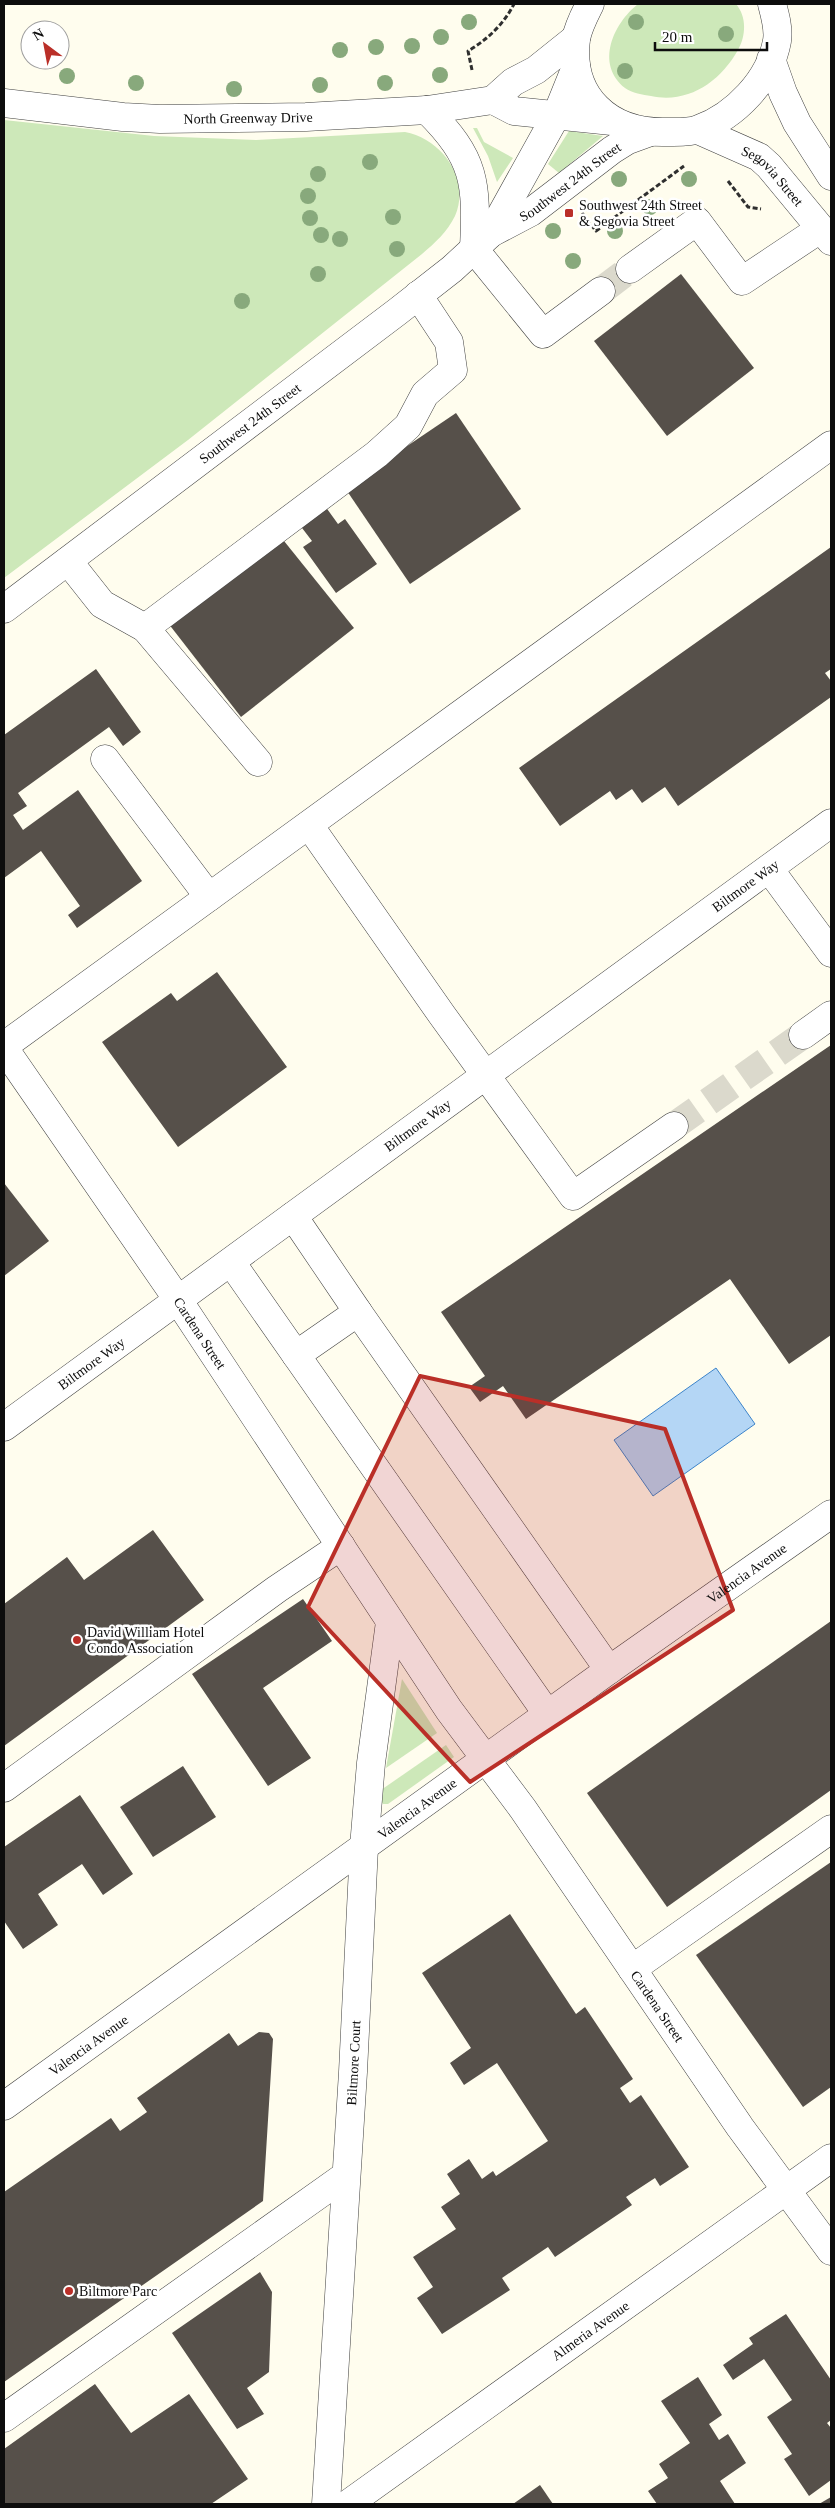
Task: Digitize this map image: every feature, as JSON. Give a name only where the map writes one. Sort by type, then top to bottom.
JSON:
[{"type":"street","points":[[590,4],[576,38],[576,67],[582,88],[593,105],[612,121]]},
{"type":"street","points":[[576,38],[536,70],[513,82],[493,100],[514,111],[612,121],[650,132],[698,130],[740,103],[758,84],[771,59],[777,40],[776,18],[772,4]]},
{"type":"street","points":[[771,59],[797,123],[831,176]]},
{"type":"street","name":"Southwest 24th Street","points":[[483,241],[556,114],[576,67]]},
{"type":"street","name":"North Greenway Drive","points":[[4,103],[123,117],[160,119],[306,117],[427,110],[493,100]]},
{"type":"street","points":[[427,110],[449,132],[465,156],[472,173],[483,241],[543,334],[601,291]]},
{"type":"street","name":"Segovia Street","points":[[698,130],[759,157],[769,166],[826,235]]},
{"type":"street","name":"Southwest 24th Street","points":[[4,609],[418,296],[483,241],[531,212],[612,150],[628,140],[650,132]]},
{"type":"street","points":[[630,269],[697,221],[742,281],[826,235]]},
{"type":"street","points":[[145,628],[377,454],[408,426],[425,394],[454,370],[449,342],[418,296]]},
{"type":"street","points":[[7,1061],[209,897],[831,445]]},
{"type":"street","points":[[68,561],[102,604],[145,628],[258,762]]},
{"type":"street","points":[[104,759],[209,897]]},
{"type":"street","name":"Biltmore Way","points":[[4,1427],[770,870],[831,823]]},
{"type":"street","points":[[309,825],[573,1196],[674,1126]]},
{"type":"street","points":[[770,870],[831,953]]},
{"type":"street","points":[[803,1035],[831,1015]]},
{"type":"street","name":"Cardena Street","points":[[7,1061],[178,1300],[449,1710],[524,1809],[632,1969],[785,2189],[831,2251]]},
{"type":"street","points":[[293,1216],[609,1670]]},
{"type":"street","points":[[231,1262],[548,1715]]},
{"type":"street","points":[[296,1355],[358,1312]]},
{"type":"street","name":"Valencia Avenue","points":[[4,2106],[609,1670],[831,1514]]},
{"type":"street","points":[[4,1788],[277,1589],[341,1546]]},
{"type":"street","name":"Biltmore Court","points":[[326,2504],[353,2072],[364,1847],[371,1763],[390,1622]]},
{"type":"street","points":[[632,1969],[831,1829]]},
{"type":"street","name":"Almeria Avenue","points":[[348,2504],[785,2189],[831,2158]]},
{"type":"street","points":[[4,2418],[345,2176]]},
{"type":"path","points":[[473,75],[468,52],[497,28],[514,4]]},
{"type":"path","points":[[578,208],[596,231],[686,165]]},
{"type":"path","points":[[726,178],[748,207]]},
{"type":"highlighted area","points":[[420,1376],[665,1429],[733,1610],[470,1782],[308,1607]]},
{"type":"green space","points":[[638,4],[736,4],[744,21],[741,45],[722,72],[702,88],[678,97],[665,98],[638,94],[625,88],[616,78],[611,68],[609,56],[611,44],[621,22]]},
{"type":"green space","points":[[4,120],[154,136],[256,140],[405,132],[431,143],[450,163],[456,175],[459,188],[459,202],[455,216],[448,227],[422,254],[188,440],[4,578]]},
{"type":"green space","points":[[473,128],[477,128],[484,142],[513,158],[497,182],[488,156]]},
{"type":"green space","points":[[569,131],[603,136],[559,173],[548,164]]},
{"type":"green space","points":[[402,1679],[437,1733],[386,1768]]},
{"type":"green space","points":[[446,1745],[454,1757],[388,1804],[383,1804],[380,1799],[381,1790]]},
{"type":"water","points":[[716,1368],[755,1424],[653,1496],[614,1440]]},
{"type":"building","points":[[681,274],[754,368],[667,436],[594,341]]},
{"type":"building","points":[[456,413],[521,509],[410,584],[345,488]]},
{"type":"building","points":[[325,506],[338,524],[345,519],[377,564],[336,593],[303,547],[312,541],[299,524]]},
{"type":"building","points":[[280,536],[354,628],[241,717],[168,623]]},
{"type":"building","points":[[831,547],[831,669],[825,673],[831,681],[831,697],[678,806],[665,787],[642,803],[632,789],[616,800],[610,791],[560,826],[519,768]]},
{"type":"building","points":[[96,669],[141,732],[123,746],[109,727],[18,793],[27,806],[13,815],[23,830],[78,790],[142,881],[77,928],[68,915],[80,906],[41,851],[4,878],[4,735]]},
{"type":"building","points":[[217,972],[287,1067],[178,1147],[102,1042],[171,993],[177,1001]]},
{"type":"building","points":[[831,1045],[831,1335],[789,1364],[730,1279],[526,1419],[503,1386],[480,1402],[469,1387],[485,1376],[441,1312]]},
{"type":"building","points":[[4,1183],[49,1241],[4,1276]]},
{"type":"building","name":"David William Hotel Condo Association","points":[[153,1530],[204,1600],[4,1746],[4,1604],[67,1557],[84,1580]]},
{"type":"building","points":[[303,1599],[332,1641],[263,1688],[311,1758],[268,1786],[192,1674]]},
{"type":"building","points":[[831,1621],[831,1790],[667,1907],[587,1793]]},
{"type":"building","points":[[183,1766],[216,1817],[153,1857],[120,1807]]},
{"type":"building","points":[[80,1795],[133,1874],[103,1895],[82,1864],[38,1894],[58,1925],[23,1949],[4,1921],[4,1847]]},
{"type":"building","points":[[831,1862],[831,2087],[803,2107],[696,1955]]},
{"type":"building","points":[[510,1914],[576,2014],[585,2007],[633,2079],[620,2088],[630,2103],[641,2095],[689,2167],[660,2186],[655,2178],[626,2197],[632,2205],[555,2257],[548,2247],[502,2278],[510,2290],[442,2334],[417,2298],[433,2287],[413,2257],[456,2229],[441,2207],[460,2194],[447,2174],[469,2159],[482,2179],[493,2171],[496,2176],[548,2141],[497,2063],[464,2085],[450,2063],[471,2048],[422,1973]]},
{"type":"building","name":"Biltmore Parc","points":[[259,2032],[269,2033],[273,2039],[263,2201],[4,2382],[4,2192],[111,2118],[120,2131],[147,2112],[137,2098],[229,2033],[238,2046]]},
{"type":"building","points":[[260,2272],[272,2292],[269,2372],[247,2388],[264,2414],[237,2429],[172,2333]]},
{"type":"building","points":[[786,2314],[831,2380],[831,2420],[827,2423],[831,2428],[831,2480],[809,2496],[784,2459],[792,2454],[767,2417],[792,2400],[764,2359],[733,2380],[723,2365],[753,2344],[749,2338]]},
{"type":"building","points":[[698,2377],[722,2415],[709,2424],[719,2440],[728,2434],[746,2463],[720,2481],[735,2504],[657,2504],[648,2491],[668,2478],[659,2464],[690,2443],[661,2401]]},
{"type":"building","points":[[95,2384],[131,2433],[189,2394],[248,2479],[211,2504],[4,2504],[4,2449]]},
{"type":"building","points":[[540,2485],[553,2504],[513,2504]]},
{"type":"building","points":[[831,2497],[831,2504],[819,2504]]},
{"type":"tunnel","points":[[601,291],[630,269]]},
{"type":"tunnel","points":[[674,1126],[803,1035]]},
{"type":"place","name":"Southwest 24th Street & Segovia Street","points":[[569,213]]},
{"type":"place","name":"David William Hotel Condo Association","points":[[77,1640]]},
{"type":"place","name":"Biltmore Parc","points":[[69,2291]]}]
